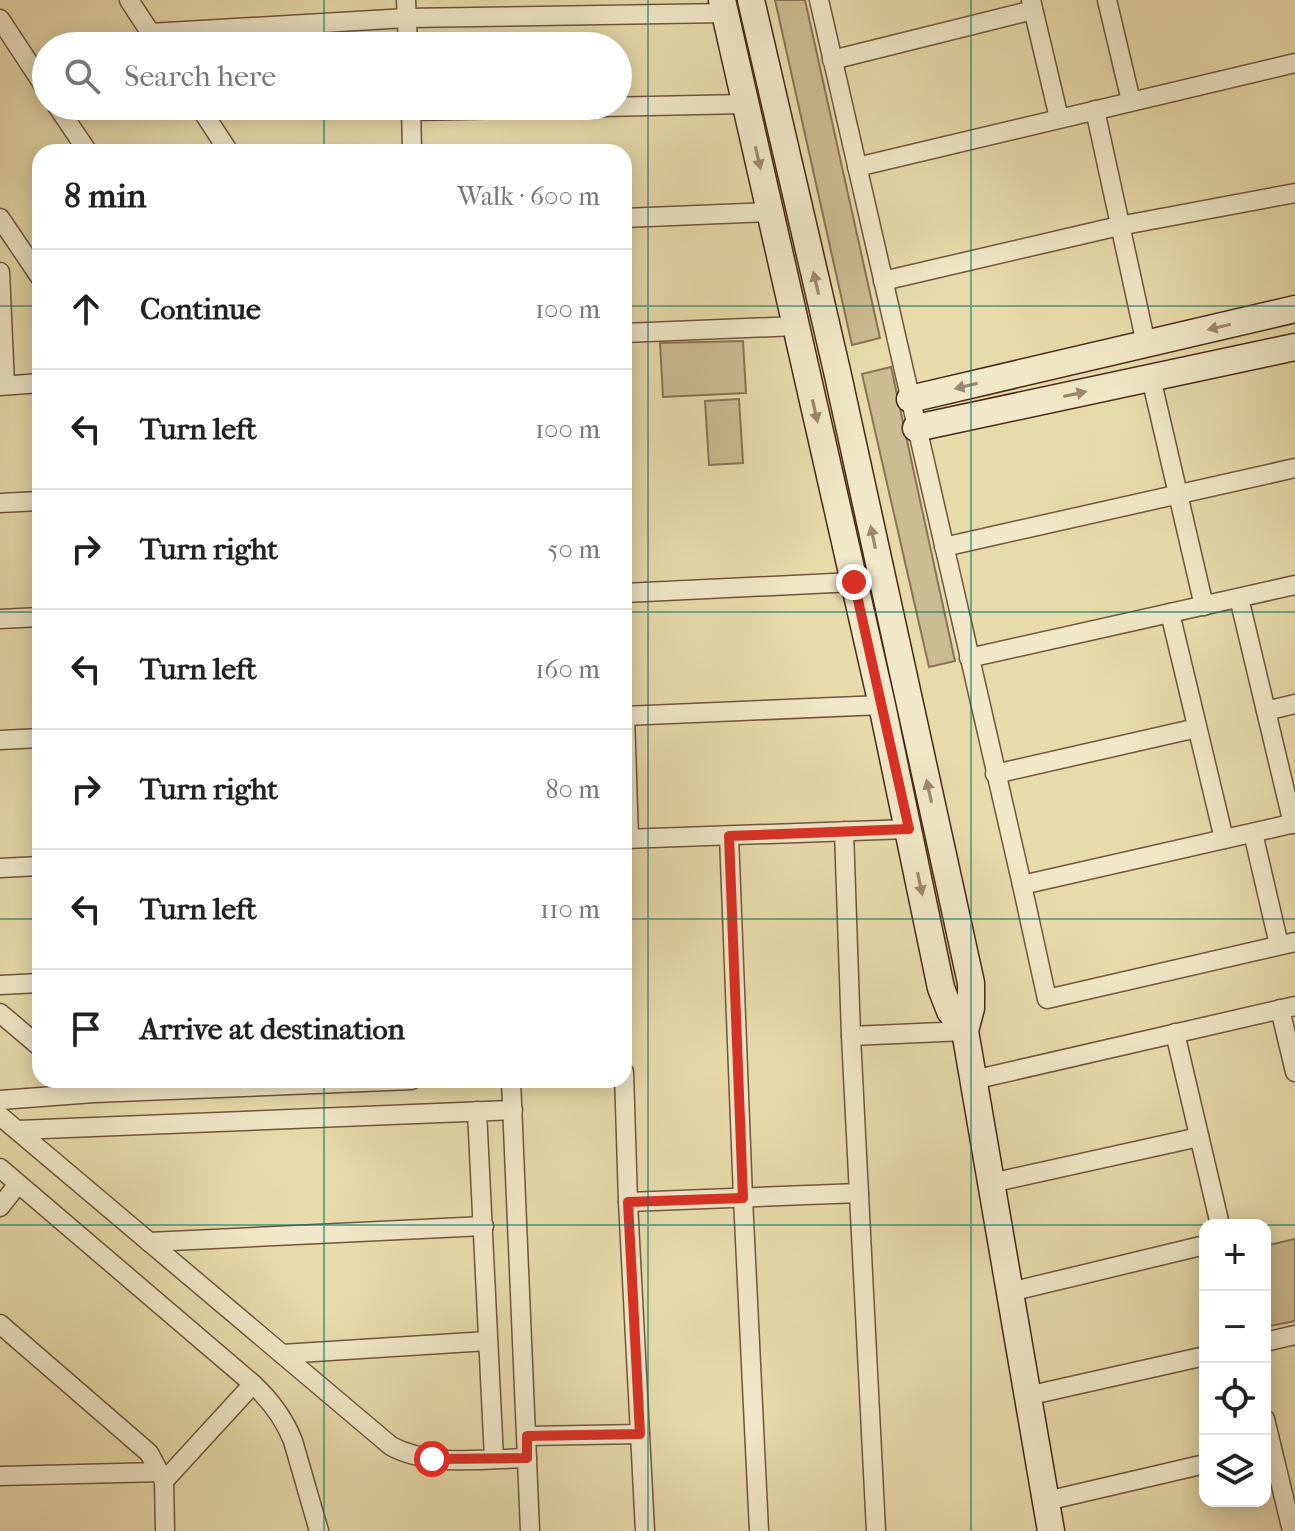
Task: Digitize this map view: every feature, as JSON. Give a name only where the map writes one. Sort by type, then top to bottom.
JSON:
[{"type":"street","points":[[129,0],[149,32]]},
{"type":"street","points":[[751,0],[837,371],[971,983],[971,1008],[965,1031],[1051,1531]]},
{"type":"street","points":[[819,0],[1047,999],[1287,944],[1253,833]]},
{"type":"street","points":[[1107,0],[1131,101]]},
{"type":"street","points":[[832,60],[1032,5],[1059,118]]},
{"type":"street","points":[[219,32],[407,9],[723,6],[882,705],[941,988],[950,1011],[965,1031]]},
{"type":"street","points":[[407,9],[408,32]]},
{"type":"street","points":[[0,19],[32,68]]},
{"type":"street","points":[[857,167],[1295,63]]},
{"type":"street","points":[[632,105],[745,104]]},
{"type":"street","points":[[1095,110],[1146,344]]},
{"type":"street","points":[[66,120],[83,144]]},
{"type":"street","points":[[208,120],[224,144]]},
{"type":"street","points":[[411,120],[412,144]]},
{"type":"street","points":[[883,281],[1119,226],[1295,193]]},
{"type":"street","points":[[632,218],[770,212]]},
{"type":"street","points":[[0,218],[32,265]]},
{"type":"street","points":[[0,272],[3,386],[32,384]]},
{"type":"street","points":[[910,399],[1295,309]]},
{"type":"street","points":[[632,333],[796,326]]},
{"type":"street","points":[[916,428],[1295,347]]},
{"type":"street","points":[[808,379],[837,371]]},
{"type":"street","points":[[1151,378],[1204,606]]},
{"type":"street","points":[[944,547],[1295,468]]},
{"type":"street","points":[[0,503],[32,501]]},
{"type":"street","points":[[632,593],[854,582]]},
{"type":"street","points":[[969,658],[1295,585]]},
{"type":"street","points":[[1022,885],[1294,823],[1239,598]]},
{"type":"street","points":[[1170,613],[1224,839]]},
{"type":"street","points":[[0,619],[32,617]]},
{"type":"street","points":[[1266,711],[1295,704]]},
{"type":"street","points":[[632,716],[882,705]]},
{"type":"street","points":[[995,774],[1197,728]]},
{"type":"street","points":[[0,740],[32,738]]},
{"type":"street","points":[[632,839],[909,829]]},
{"type":"street","points":[[844,831],[876,1531]]},
{"type":"street","points":[[729,836],[759,1531]]},
{"type":"street","points":[[0,868],[32,866]]},
{"type":"street","points":[[0,985],[32,983]]},
{"type":"street","points":[[973,1080],[1288,1007],[1295,1072]]},
{"type":"street","points":[[0,1013],[32,1040]]},
{"type":"street","points":[[851,1036],[965,1031]]},
{"type":"street","points":[[1175,1033],[1219,1219]]},
{"type":"street","points":[[88,1088],[94,1093]]},
{"type":"street","points":[[0,1100],[210,1088]]},
{"type":"street","points":[[512,1088],[530,1531]]},
{"type":"street","points":[[624,1088],[645,1531]]},
{"type":"street","points":[[18,1130],[513,1110]]},
{"type":"street","points":[[477,1111],[494,1459]]},
{"type":"street","points":[[0,1116],[400,1451],[432,1459],[527,1458]]},
{"type":"street","points":[[991,1183],[1199,1137]]},
{"type":"street","points":[[0,1168],[269,1399],[288,1428],[319,1531]]},
{"type":"street","points":[[0,1207],[18,1184]]},
{"type":"street","points":[[628,1202],[859,1193]]},
{"type":"street","points":[[149,1242],[484,1226]]},
{"type":"street","points":[[1010,1292],[1199,1246]]},
{"type":"street","points":[[0,1324],[149,1453],[162,1476],[165,1531]]},
{"type":"street","points":[[1271,1341],[1295,1335]]},
{"type":"street","points":[[282,1354],[488,1341]]},
{"type":"street","points":[[1027,1396],[1199,1357]]},
{"type":"street","points":[[0,1476],[162,1476],[253,1384]]},
{"type":"street","points":[[527,1436],[640,1434]]},
{"type":"street","points":[[1271,1459],[1292,1531]]},
{"type":"street","points":[[1046,1501],[1199,1465]]},
{"type":"shaded area","points":[[775,0],[805,0],[880,338],[852,345]]},
{"type":"shaded area","points":[[743,341],[746,393],[663,397],[660,343]]},
{"type":"shaded area","points":[[891,367],[955,661],[929,667],[862,374]]},
{"type":"shaded area","points":[[739,399],[743,463],[709,465],[705,401]]},
{"type":"shaded area","points":[[1295,1239],[1295,1321],[1271,1326],[1271,1291],[1271,1245]]},
{"type":"route","points":[[432,1459],[527,1458],[527,1436],[640,1434],[628,1202],[743,1198],[729,836],[909,829],[854,582]]}]
